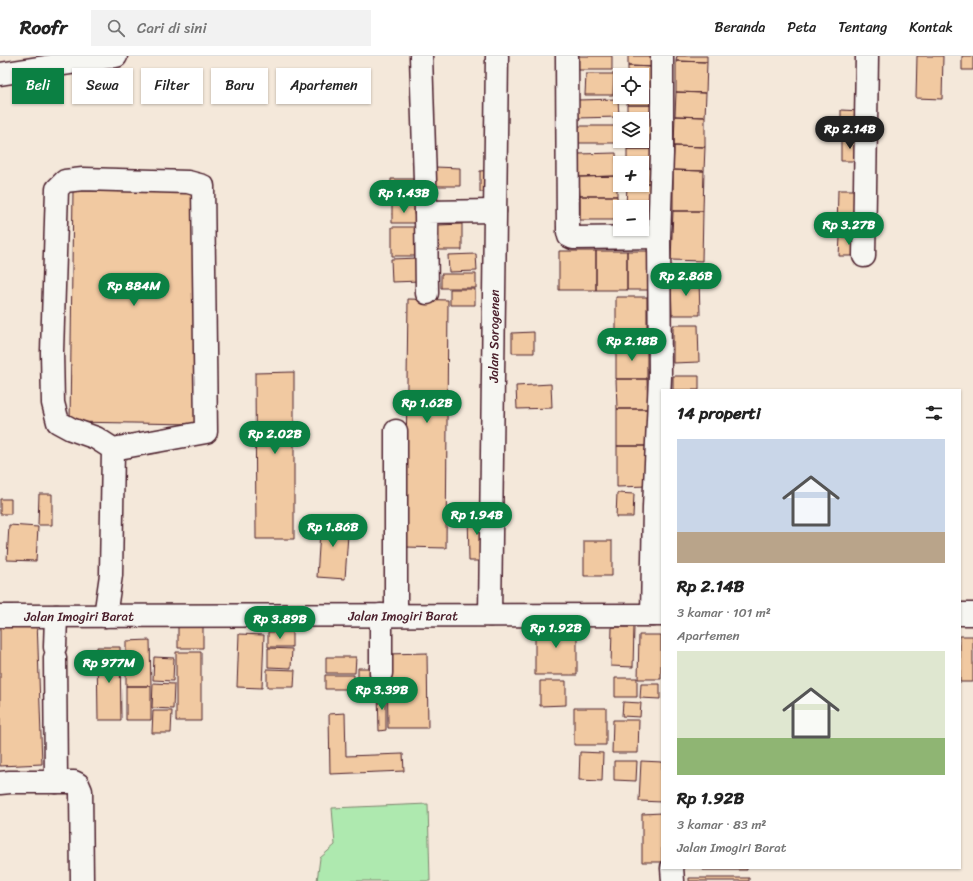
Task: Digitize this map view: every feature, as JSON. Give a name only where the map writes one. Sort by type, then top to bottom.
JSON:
[{"type":"street","points":[[0,74],[116,56]]},
{"type":"street","points":[[421,56],[427,293]]},
{"type":"street","name":"Jalan Sorogenen","points":[[490,615],[497,56]]},
{"type":"street","points":[[567,56],[569,236],[573,238],[659,236]]},
{"type":"street","points":[[657,615],[654,507],[660,377],[659,236],[662,154],[662,56]]},
{"type":"street","points":[[864,256],[867,56]]},
{"type":"street","points":[[83,179],[188,182],[203,186],[206,432],[113,449],[96,438],[71,429],[58,422],[53,403],[52,352],[56,188],[64,181],[83,179]]},
{"type":"street","points":[[426,212],[495,210]]},
{"type":"street","points":[[381,673],[389,615],[396,431]]},
{"type":"street","points":[[105,616],[110,575],[113,449]]},
{"type":"street","points":[[961,614],[973,614]]},
{"type":"street","name":"Jalan Imogiri Barat","points":[[0,616],[657,615]]},
{"type":"street","points":[[56,616],[56,782]]},
{"type":"street","points":[[0,783],[74,782],[78,784],[81,791],[82,881]]},
{"type":"street","points":[[672,869],[673,881]]},
{"type":"green space","points":[[428,804],[430,881],[317,881],[320,858],[335,845],[332,808]]},
{"type":"building","points":[[574,56],[612,56],[612,70],[574,70]]},
{"type":"building","points":[[628,56],[655,56],[655,67],[628,66]]},
{"type":"building","points":[[677,56],[707,56],[707,62],[676,61]]},
{"type":"building","points":[[917,56],[943,56],[942,99],[916,98]]},
{"type":"building","points":[[962,56],[973,56],[973,70],[962,70]]},
{"type":"building","points":[[676,61],[707,62],[706,93],[676,92]]},
{"type":"building","points":[[628,66],[655,67],[655,105],[627,105],[649,104],[649,68],[628,68]]},
{"type":"building","points":[[586,74],[613,74],[613,95],[585,95]]},
{"type":"building","points":[[676,92],[706,93],[705,117],[675,116]]},
{"type":"building","points":[[613,99],[613,104],[618,104],[619,112],[613,112],[613,117],[577,118],[577,100]]},
{"type":"building","points":[[627,105],[655,105],[654,149],[627,149],[649,148],[649,112],[627,112]]},
{"type":"building","points":[[841,110],[861,111],[860,135],[841,134]]},
{"type":"building","points":[[675,116],[705,117],[705,147],[674,146]]},
{"type":"building","points":[[578,126],[613,126],[613,143],[578,143]]},
{"type":"building","points":[[841,138],[860,139],[860,161],[841,161]]},
{"type":"building","points":[[674,146],[705,147],[704,171],[673,170]]},
{"type":"building","points":[[627,149],[654,149],[654,183],[649,183],[649,156],[627,156]]},
{"type":"building","points":[[616,153],[616,156],[613,156],[613,176],[579,177],[579,154]]},
{"type":"building","points":[[435,167],[460,168],[460,186],[435,186]]},
{"type":"building","points":[[493,170],[494,192],[480,192],[480,171]]},
{"type":"building","points":[[673,170],[704,171],[703,211],[673,211]]},
{"type":"building","points":[[613,176],[613,192],[617,192],[617,196],[580,196],[579,177]]},
{"type":"building","points":[[391,179],[418,179],[417,203],[391,202]]},
{"type":"building","points":[[649,183],[654,183],[653,219],[649,219],[649,200],[626,200],[627,192],[649,192]]},
{"type":"building","points":[[838,190],[859,190],[858,231],[837,231]]},
{"type":"building","points":[[73,191],[198,192],[195,424],[70,422]]},
{"type":"building","points":[[580,196],[617,196],[617,200],[613,200],[613,220],[580,220]]},
{"type":"building","points":[[392,205],[417,205],[417,223],[392,223]]},
{"type":"building","points":[[673,211],[703,211],[702,261],[671,260]]},
{"type":"building","points":[[462,224],[462,250],[439,250],[439,225]]},
{"type":"building","points":[[392,227],[415,227],[415,256],[392,256]]},
{"type":"building","points":[[840,237],[859,237],[858,256],[839,256]]},
{"type":"building","points":[[559,251],[596,251],[596,290],[559,290]]},
{"type":"building","points":[[596,251],[627,251],[627,290],[596,290]]},
{"type":"building","points":[[627,251],[650,251],[650,290],[627,290]]},
{"type":"building","points":[[476,254],[477,271],[449,272],[448,255]]},
{"type":"building","points":[[419,258],[420,281],[392,282],[391,259]]},
{"type":"building","points":[[441,274],[476,274],[476,288],[441,288]]},
{"type":"building","points":[[699,279],[700,315],[672,315],[671,280]]},
{"type":"building","points":[[450,289],[475,289],[475,305],[450,305]]},
{"type":"building","points":[[616,297],[647,297],[647,345],[616,345]]},
{"type":"building","points":[[408,299],[448,300],[446,548],[405,547]]},
{"type":"building","points":[[673,325],[698,325],[699,362],[673,363]]},
{"type":"building","points":[[534,332],[534,353],[512,353],[512,333]]},
{"type":"building","points":[[616,345],[647,345],[647,379],[616,379]]},
{"type":"building","points":[[294,372],[294,539],[256,539],[255,373]]},
{"type":"building","points":[[673,376],[699,376],[699,389],[673,389]]},
{"type":"building","points":[[616,379],[647,379],[648,409],[617,409]]},
{"type":"building","points":[[551,384],[552,408],[517,409],[516,386]]},
{"type":"building","points":[[617,409],[648,409],[648,446],[617,446]]},
{"type":"building","points":[[617,446],[648,446],[648,486],[617,487]]},
{"type":"building","points":[[617,493],[634,494],[633,517],[616,517]]},
{"type":"building","points":[[39,494],[52,494],[52,525],[38,525]]},
{"type":"building","points":[[0,499],[11,499],[11,514],[0,514]]},
{"type":"building","points":[[485,511],[485,561],[469,561],[468,512]]},
{"type":"building","points":[[321,517],[349,519],[345,579],[317,577]]},
{"type":"building","points":[[9,525],[38,527],[36,561],[7,560]]},
{"type":"building","points":[[584,541],[612,541],[612,576],[584,576]]},
{"type":"building","points":[[37,620],[42,764],[0,766],[0,622]]},
{"type":"building","points":[[535,623],[577,623],[577,675],[535,675]]},
{"type":"building","points":[[178,625],[203,626],[203,648],[178,648]]},
{"type":"building","points":[[612,627],[634,627],[633,667],[611,666]]},
{"type":"building","points":[[268,632],[292,632],[292,647],[268,647]]},
{"type":"building","points":[[239,634],[264,635],[262,688],[237,687]]},
{"type":"building","points":[[639,635],[661,635],[661,679],[638,679]]},
{"type":"building","points":[[961,636],[973,636],[973,682],[961,682]]},
{"type":"building","points":[[150,640],[151,686],[126,686],[126,641]]},
{"type":"building","points":[[97,647],[120,647],[121,720],[98,720]]},
{"type":"building","points":[[268,648],[292,649],[291,668],[268,667]]},
{"type":"building","points":[[176,652],[201,652],[201,721],[176,721]]},
{"type":"building","points":[[427,653],[428,728],[388,728],[387,654]]},
{"type":"building","points":[[154,657],[174,658],[173,681],[153,680]]},
{"type":"building","points":[[326,657],[356,657],[355,673],[326,673]]},
{"type":"building","points":[[358,668],[378,668],[378,690],[358,689]]},
{"type":"building","points":[[267,669],[295,670],[294,687],[267,687]]},
{"type":"building","points":[[325,675],[354,675],[354,689],[325,689]]},
{"type":"building","points":[[615,678],[637,678],[637,697],[615,697]]},
{"type":"building","points":[[540,681],[566,681],[566,705],[540,706]]},
{"type":"building","points":[[153,683],[174,684],[173,709],[152,708]]},
{"type":"building","points":[[641,684],[660,684],[660,699],[640,698]]},
{"type":"building","points":[[126,686],[151,686],[151,720],[126,720]]},
{"type":"building","points":[[378,692],[386,692],[386,730],[379,731]]},
{"type":"building","points":[[623,702],[641,703],[640,717],[622,716]]},
{"type":"building","points":[[574,708],[606,708],[606,745],[574,745]]},
{"type":"building","points":[[153,711],[172,711],[171,733],[152,733]]},
{"type":"building","points":[[345,713],[346,756],[403,754],[404,771],[330,774],[329,714]]},
{"type":"building","points":[[613,720],[639,720],[638,753],[612,753]]},
{"type":"building","points":[[580,752],[603,753],[602,781],[579,780]]},
{"type":"building","points":[[614,761],[637,761],[636,781],[614,780]]},
{"type":"building","points":[[641,761],[661,762],[661,802],[639,801]]},
{"type":"building","points":[[661,813],[661,862],[642,862],[642,814]]},
{"type":"building","points":[[703,869],[747,869],[747,870]]},
{"type":"building","points":[[689,878],[749,878],[749,881],[689,881]]}]
